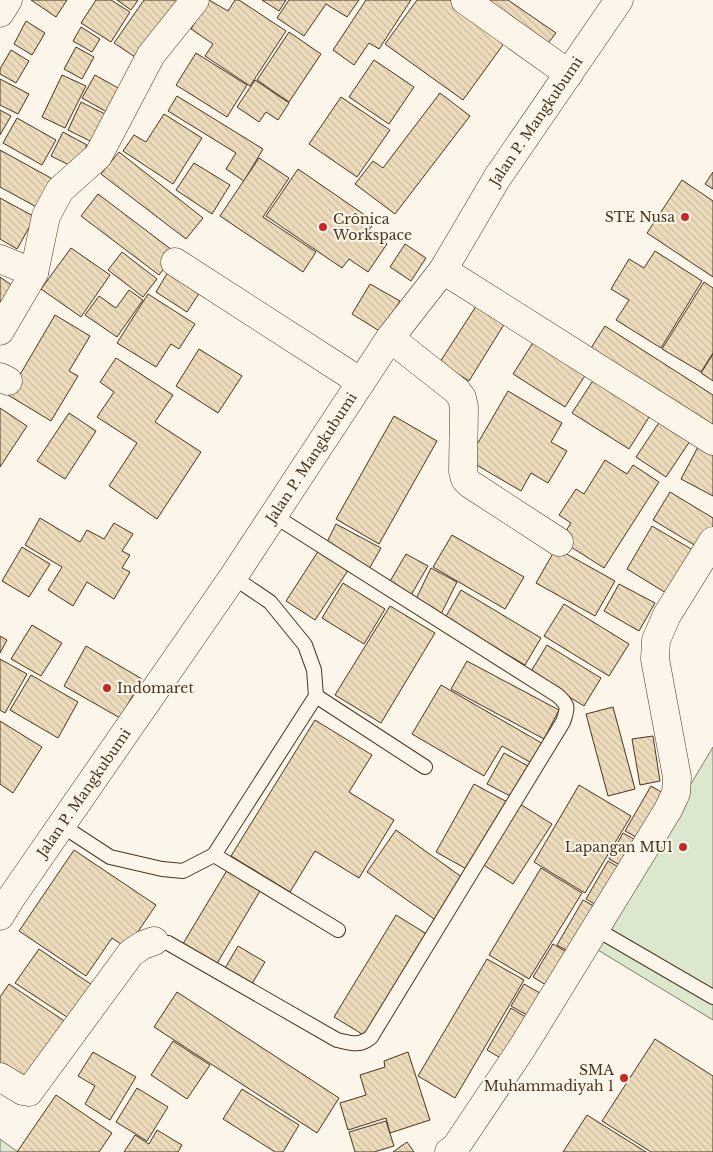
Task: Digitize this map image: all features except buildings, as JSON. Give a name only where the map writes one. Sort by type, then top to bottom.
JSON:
[{"type":"street","points":[[0,13],[8,0]]},
{"type":"street","points":[[464,0],[569,74]]},
{"type":"street","name":"Jalan P. Mangkubumi","points":[[4,901],[61,825],[233,577],[390,338],[443,270],[497,178],[619,0]]},
{"type":"street","points":[[0,331],[34,273],[46,216],[60,190],[98,156],[151,55],[190,2]]},
{"type":"street","points":[[0,259],[34,273]]},
{"type":"street","points":[[175,262],[361,382]]},
{"type":"street","points":[[443,270],[713,441]]},
{"type":"street","points":[[390,338],[457,391],[462,398],[464,406],[463,471],[465,479],[560,542]]},
{"type":"street","points":[[449,1152],[455,1148],[522,1048],[668,810],[676,793],[677,777],[655,659],[656,640],[667,616],[713,541]]},
{"type":"street","points":[[0,1077],[29,1092],[132,953],[143,945],[154,941]]},
{"type":"lane","points":[[154,941],[168,943],[337,1040],[353,1044],[364,1043],[371,1037],[446,916],[563,722],[567,709],[566,702],[558,695],[273,515]]},
{"type":"lane","points":[[61,825],[110,857],[162,869],[183,871],[214,855],[316,696],[314,670],[305,645],[270,602],[233,577]]},
{"type":"lane","points":[[316,696],[425,767]]},
{"type":"lane","points":[[214,855],[338,930]]},
{"type":"lane","points":[[596,929],[713,998]]},
{"type":"green space","name":"Lapangan MU1","points":[[713,747],[713,1020],[593,947]]},
{"type":"green space","points":[[0,1139],[18,1152],[0,1152]]},
{"type":"place","name":"STE Nusa","points":[[685,217]]},
{"type":"place","name":"Crônica Workspace","points":[[323,227]]},
{"type":"place","name":"Indomaret","points":[[107,688]]},
{"type":"place","name":"Lapangan MU1","points":[[683,847]]},
{"type":"place","name":"SMA Muhammadiyah 1","points":[[624,1078]]}]
